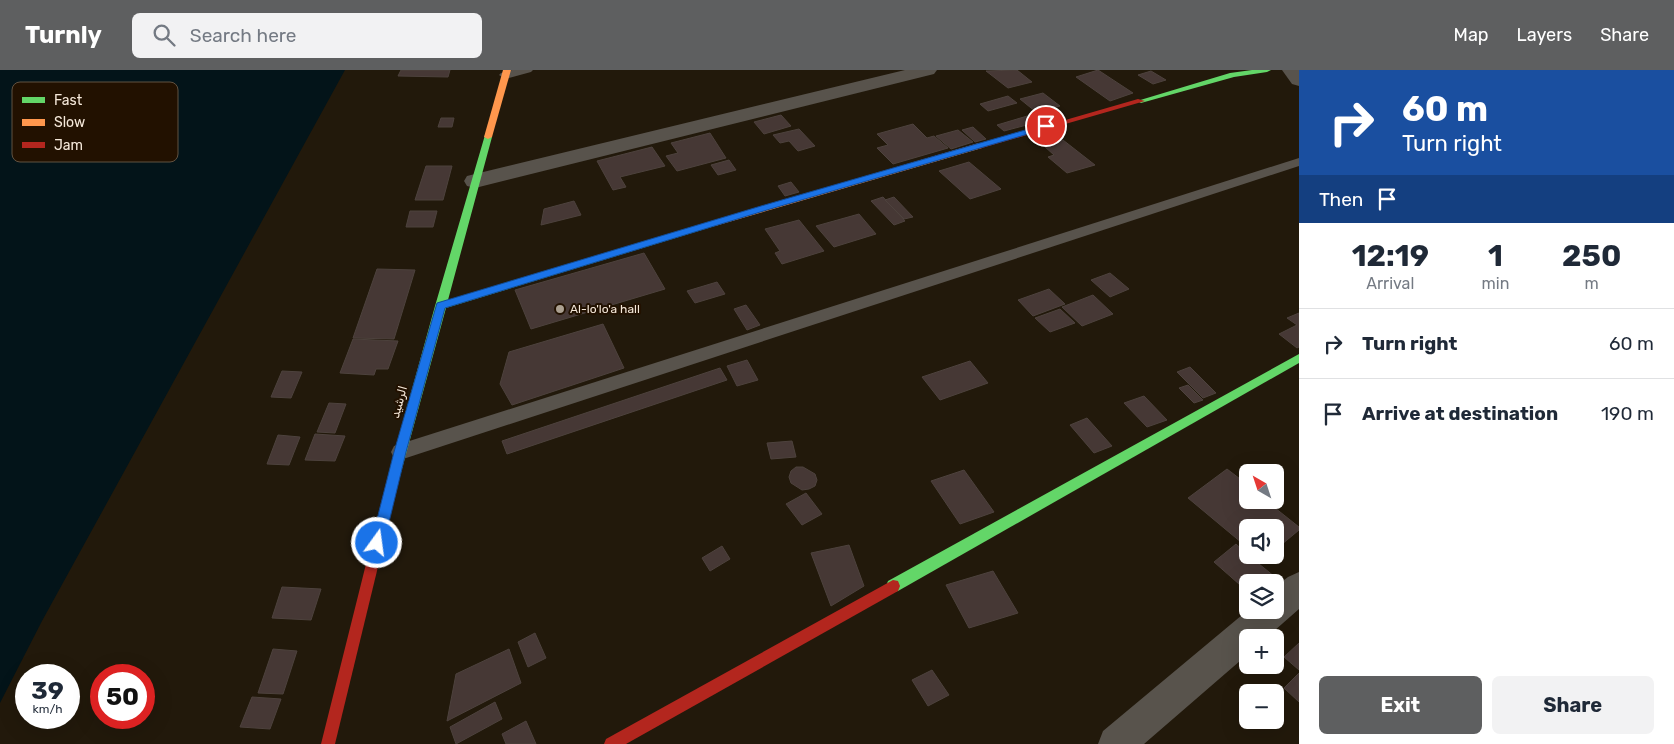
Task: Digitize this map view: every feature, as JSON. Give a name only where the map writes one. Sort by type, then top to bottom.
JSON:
[{"type":"street","points":[[475,182],[928,70]]},
{"type":"street","points":[[440,306],[764,208],[1027,132],[1233,75],[1267,70]]},
{"type":"street","points":[[1291,70],[1299,80]]},
{"type":"street","name":"الرشيد","points":[[328,744],[400,452],[506,72]]},
{"type":"street","points":[[611,744],[1299,358]]},
{"type":"street","points":[[1284,601],[1299,588]]},
{"type":"street","points":[[1116,744],[1262,619]]},
{"type":"lane","points":[[506,72],[527,70]]},
{"type":"lane","points":[[400,452],[1299,162]]},
{"type":"shaded area","points":[[0,70],[345,70],[20,664],[15,664],[15,674],[0,703]]},
{"type":"building","points":[[401,70],[450,70],[448,77],[398,76]]},
{"type":"building","points":[[1017,70],[1032,82],[1008,88],[986,71]]},
{"type":"building","points":[[1098,70],[1133,93],[1110,101],[1076,77]]},
{"type":"building","points":[[1151,71],[1166,80],[1153,84],[1138,75]]},
{"type":"building","points":[[1043,93],[1060,106],[1036,112],[1020,99]]},
{"type":"building","points":[[1008,96],[1017,103],[988,111],[980,104]]},
{"type":"building","points":[[1034,114],[1042,121],[1004,131],[997,125]]},
{"type":"building","points":[[781,115],[791,126],[764,134],[754,122]]},
{"type":"building","points":[[441,118],[454,118],[452,127],[438,127]]},
{"type":"building","points":[[913,124],[927,138],[934,136],[948,148],[893,164],[877,148],[888,145],[877,134]]},
{"type":"building","points":[[973,127],[986,139],[975,142],[962,130]]},
{"type":"building","points":[[799,129],[815,146],[798,151],[789,141],[780,143],[773,135]]},
{"type":"building","points":[[958,130],[973,142],[951,149],[936,136]]},
{"type":"building","points":[[710,133],[726,158],[677,171],[666,156],[678,153],[671,143]]},
{"type":"building","points":[[1063,140],[1095,165],[1067,173],[1048,157],[1054,155],[1044,146]]},
{"type":"building","points":[[652,147],[665,166],[620,177],[626,187],[613,190],[597,161]]},
{"type":"building","points":[[729,160],[736,170],[718,175],[711,165]]},
{"type":"building","points":[[969,162],[1001,189],[970,199],[939,171]]},
{"type":"building","points":[[426,166],[452,166],[443,200],[415,200]]},
{"type":"building","points":[[791,182],[799,192],[785,196],[778,186]]},
{"type":"building","points":[[883,197],[905,221],[894,225],[871,201]]},
{"type":"building","points":[[894,197],[913,217],[904,219],[885,200]]},
{"type":"building","points":[[574,201],[581,215],[541,225],[544,209]]},
{"type":"building","points":[[410,211],[437,211],[433,227],[406,227]]},
{"type":"building","points":[[859,214],[876,234],[834,247],[816,226]]},
{"type":"building","points":[[799,220],[824,251],[782,264],[775,253],[780,251],[765,229]]},
{"type":"building","name":"Al-lo'lo'a hall","points":[[644,253],[665,289],[531,329],[515,290]]},
{"type":"building","points":[[377,269],[415,270],[394,339],[353,338]]},
{"type":"building","points":[[1110,273],[1129,289],[1110,297],[1091,280]]},
{"type":"building","points":[[717,282],[725,294],[695,303],[687,291]]},
{"type":"building","points":[[1049,289],[1065,304],[1033,316],[1018,300]]},
{"type":"building","points":[[1093,295],[1113,314],[1082,326],[1062,307]]},
{"type":"building","points":[[746,305],[760,325],[747,330],[734,309]]},
{"type":"building","points":[[1060,309],[1075,323],[1050,332],[1035,318]]},
{"type":"building","points":[[1299,313],[1299,347],[1297,348],[1279,334],[1297,325],[1287,318]]},
{"type":"building","points":[[603,324],[624,368],[512,405],[500,384],[509,352]]},
{"type":"building","points":[[353,339],[398,341],[388,369],[376,369],[374,375],[340,373]]},
{"type":"building","points":[[747,360],[758,380],[737,386],[727,366]]},
{"type":"building","points":[[970,361],[988,383],[940,400],[922,377]]},
{"type":"building","points":[[1190,367],[1216,393],[1203,398],[1177,372]]},
{"type":"building","points":[[720,368],[727,380],[507,454],[502,441]]},
{"type":"building","points":[[282,371],[302,372],[291,398],[271,397]]},
{"type":"building","points":[[1188,385],[1203,400],[1194,403],[1179,388]]},
{"type":"building","points":[[1144,396],[1167,420],[1147,427],[1124,403]]},
{"type":"building","points":[[329,403],[346,404],[335,433],[317,432]]},
{"type":"building","points":[[1087,418],[1112,446],[1094,453],[1070,425]]},
{"type":"building","points":[[315,434],[345,436],[335,461],[305,460]]},
{"type":"building","points":[[278,435],[300,437],[289,465],[267,464]]},
{"type":"building","points":[[792,441],[796,457],[771,459],[767,443]]},
{"type":"building","points":[[796,467],[803,467],[815,474],[817,480],[815,486],[802,490],[791,483],[789,477],[791,471]]},
{"type":"building","points":[[1227,469],[1239,478],[1239,509],[1276,509],[1299,527],[1299,530],[1284,542],[1284,519],[1239,519],[1239,540],[1188,498]]},
{"type":"building","points":[[964,470],[994,512],[960,524],[931,481]]},
{"type":"building","points":[[806,493],[822,514],[802,525],[786,504]]},
{"type":"building","points":[[1236,544],[1239,547],[1239,564],[1259,564],[1271,574],[1239,574],[1239,584],[1214,562]]},
{"type":"building","points":[[849,545],[864,586],[831,606],[811,553]]},
{"type":"building","points":[[722,546],[730,559],[710,571],[702,558]]},
{"type":"building","points":[[993,571],[1018,613],[969,628],[946,585]]},
{"type":"building","points":[[282,587],[321,589],[311,620],[272,618]]},
{"type":"building","points":[[535,633],[546,658],[528,667],[518,642]]},
{"type":"building","points":[[1299,643],[1299,670],[1284,657]]},
{"type":"building","points":[[273,649],[297,651],[283,694],[258,693]]},
{"type":"building","points":[[509,649],[521,683],[447,721],[456,674]]},
{"type":"building","points":[[932,670],[949,695],[928,706],[912,680]]},
{"type":"building","points":[[1299,673],[1299,702],[1284,688]]},
{"type":"building","points":[[252,697],[281,699],[270,729],[240,727]]},
{"type":"building","points":[[495,702],[502,719],[456,744],[450,727]]},
{"type":"building","points":[[526,721],[536,744],[506,744],[502,734]]},
{"type":"traffic: fast","points":[[1141,101],[1233,75],[1267,70]]},
{"type":"traffic: fast","points":[[394,476],[488,137]]},
{"type":"traffic: fast","points":[[440,306],[715,223]]},
{"type":"traffic: fast","points":[[893,586],[1299,358]]},
{"type":"traffic: slow","points":[[488,137],[507,70]]},
{"type":"traffic: slow","points":[[715,223],[979,146]]},
{"type":"traffic: jam","points":[[979,146],[1141,101]]},
{"type":"traffic: jam","points":[[328,744],[394,476]]},
{"type":"traffic: jam","points":[[611,744],[893,586]]},
{"type":"place","name":"Al-lo'lo'a hall","points":[[560,309]]},
{"type":"route","points":[[377,543],[440,306],[764,208],[1046,126]]}]
